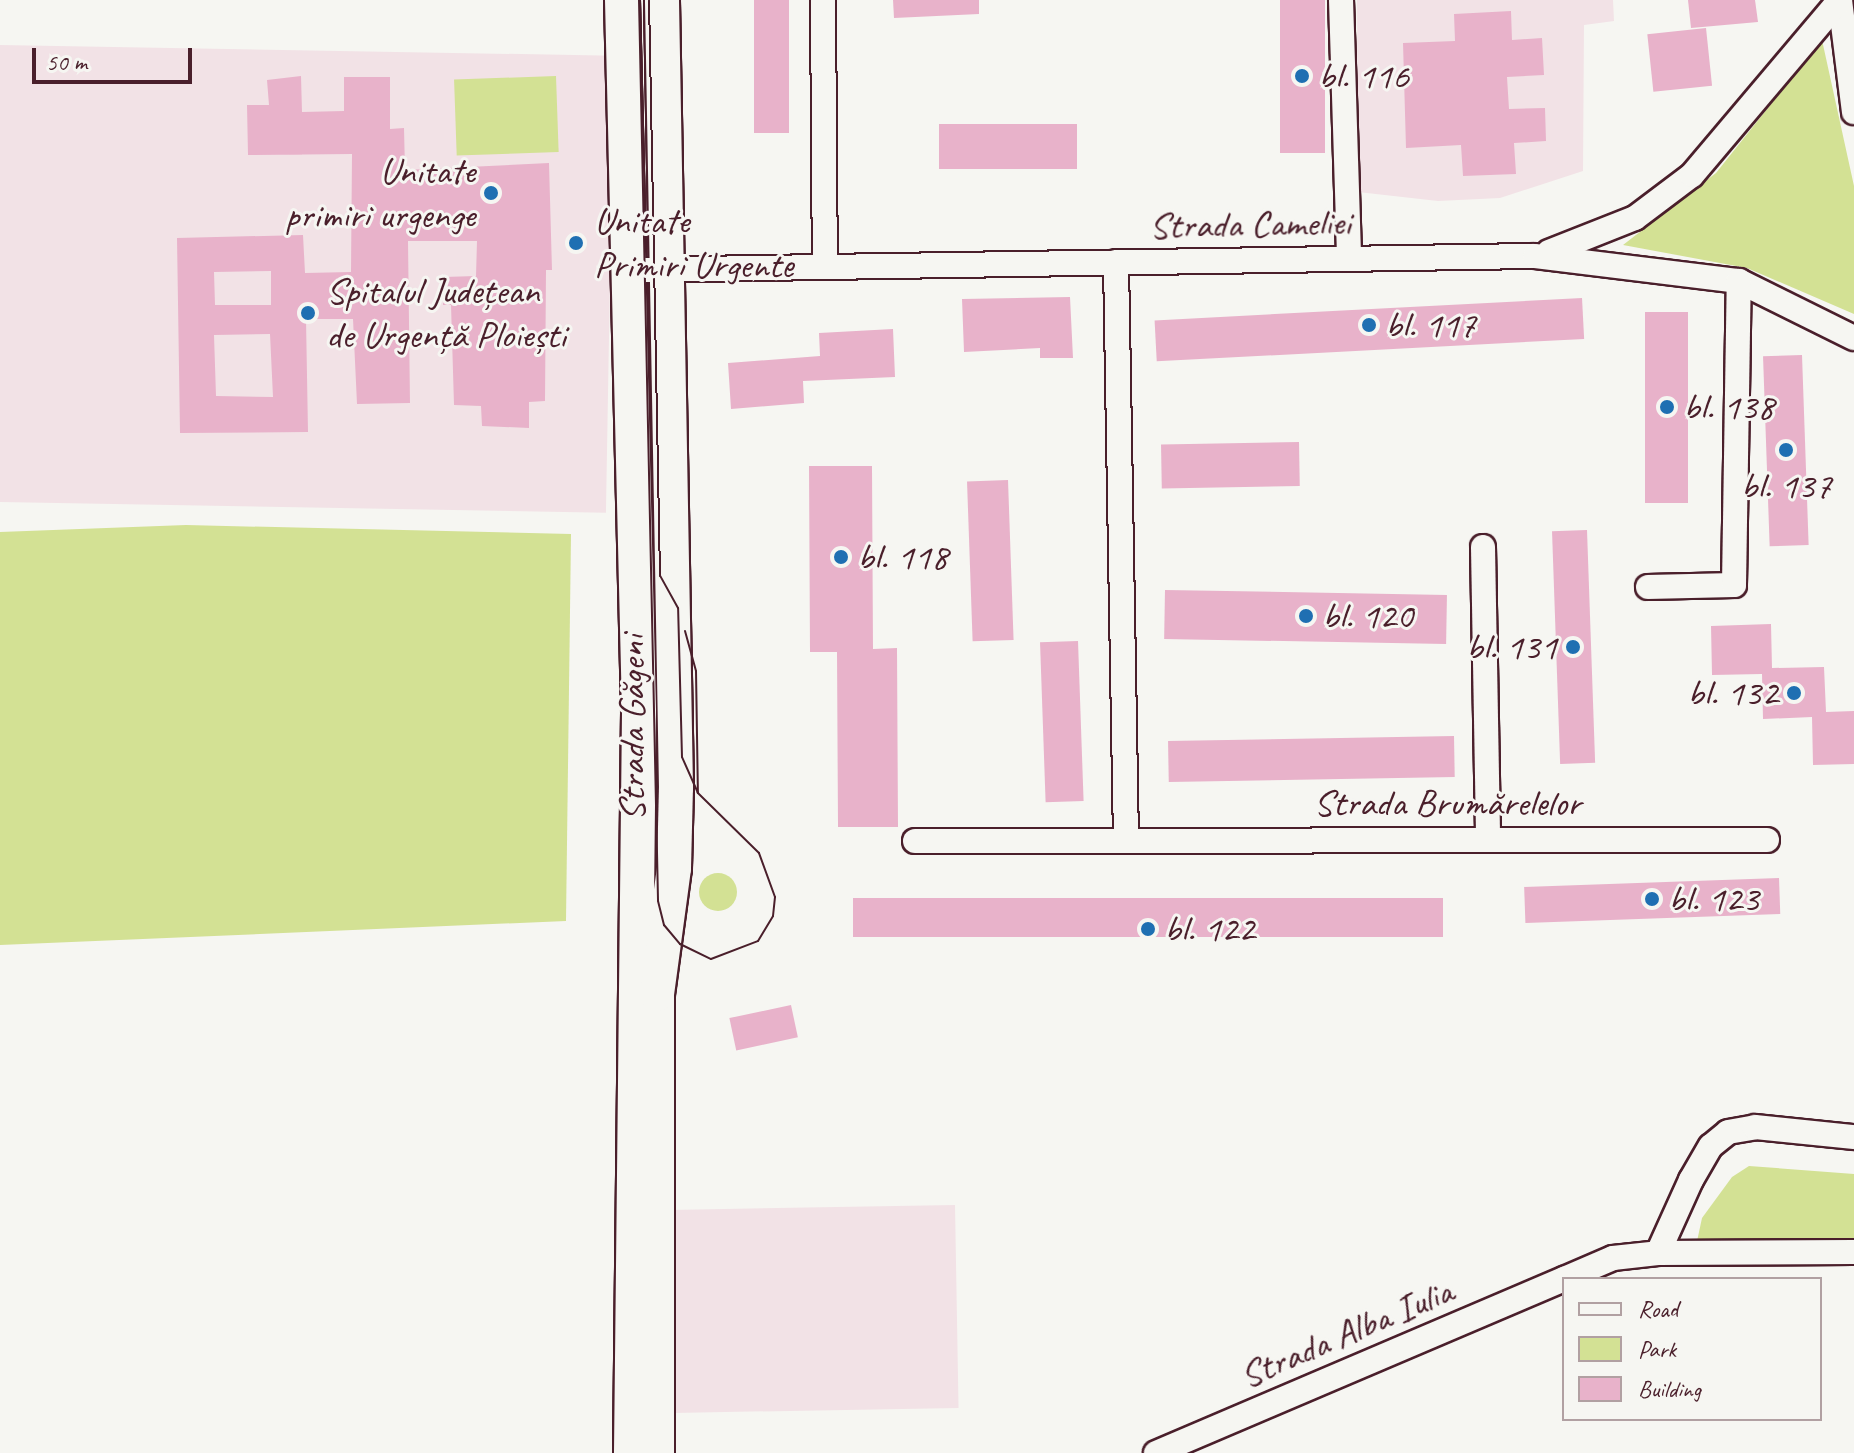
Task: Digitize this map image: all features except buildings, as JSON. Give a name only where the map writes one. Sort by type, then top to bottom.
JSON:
[{"type":"main road","name":"Strada Găgeni","points":[[622,0],[631,270],[644,992],[657,1453]]},
{"type":"main road","name":"Strada Găgeni","points":[[631,1453],[644,992],[674,868],[676,788],[662,0]]},
{"type":"street","points":[[823,0],[825,267]]},
{"type":"street","points":[[1341,0],[1349,259]]},
{"type":"street","points":[[1840,0],[1854,112]]},
{"type":"street","points":[[1535,256],[1606,233],[1683,183],[1840,0]]},
{"type":"street","name":"Strada Cameliei","points":[[631,270],[1535,256],[1739,281],[1854,338]]},
{"type":"street","points":[[1116,262],[1126,840]]},
{"type":"street","points":[[1648,587],[1734,585],[1739,281]]},
{"type":"street","points":[[1483,547],[1488,838]]},
{"type":"street","name":"Strada Brumărelelor","points":[[915,841],[1767,840]]},
{"type":"street","points":[[1658,1253],[1691,1180],[1711,1146],[1728,1132],[1755,1127],[1854,1137]]},
{"type":"street","name":"Strada Alba Iulia","points":[[1569,1277],[1613,1258],[1658,1253],[1854,1252]]},
{"type":"street","name":"Strada Alba Iulia","points":[[1156,1453],[1562,1280]]},
{"type":"shaded area","points":[[1357,0],[1613,0],[1614,21],[1584,25],[1583,171],[1500,198],[1438,201],[1358,192]]},
{"type":"shaded area","name":"Spitalul Județean de Urgență Ploiești","points":[[0,45],[614,56],[606,513],[0,502]]},
{"type":"shaded area","points":[[955,1205],[959,1408],[674,1413],[670,1210]]},
{"type":"green space","points":[[1822,40],[1854,186],[1854,314],[1747,268],[1623,245],[1716,173]]},
{"type":"green space","points":[[556,76],[559,152],[457,156],[454,80]]},
{"type":"green space","points":[[186,525],[571,534],[566,921],[0,945],[0,532]]},
{"type":"green space","points":[[718,873],[731,879],[737,892],[731,905],[718,911],[705,905],[699,892],[705,879]]},
{"type":"green space","points":[[1749,1166],[1854,1174],[1854,1261],[1696,1246],[1702,1218],[1732,1177]]},
{"type":"tram line","points":[[639,0],[658,901],[664,925],[680,944],[711,959],[758,941],[773,916],[775,897],[759,853],[698,793],[682,757],[678,608],[660,576],[649,0]]},
{"type":"tram line","points":[[685,631],[696,671],[698,793]]},
{"type":"place","name":"bl. 116","points":[[1302,76]]},
{"type":"place","name":"Unitate primiri urgenge","points":[[491,193]]},
{"type":"place","name":"Unitate Primiri Urgente","points":[[576,243]]},
{"type":"place","name":"Spitalul Județean de Urgență Ploiești","points":[[308,313]]},
{"type":"place","name":"bl. 117","points":[[1369,325]]},
{"type":"place","name":"bl. 138","points":[[1667,407]]},
{"type":"place","name":"bl. 137","points":[[1786,450]]},
{"type":"place","name":"bl. 118","points":[[841,557]]},
{"type":"place","name":"bl. 120","points":[[1306,616]]},
{"type":"place","name":"bl. 131","points":[[1573,647]]},
{"type":"place","name":"bl. 132","points":[[1794,693]]},
{"type":"place","name":"bl. 123","points":[[1652,899]]},
{"type":"place","name":"bl. 122","points":[[1148,929]]}]
